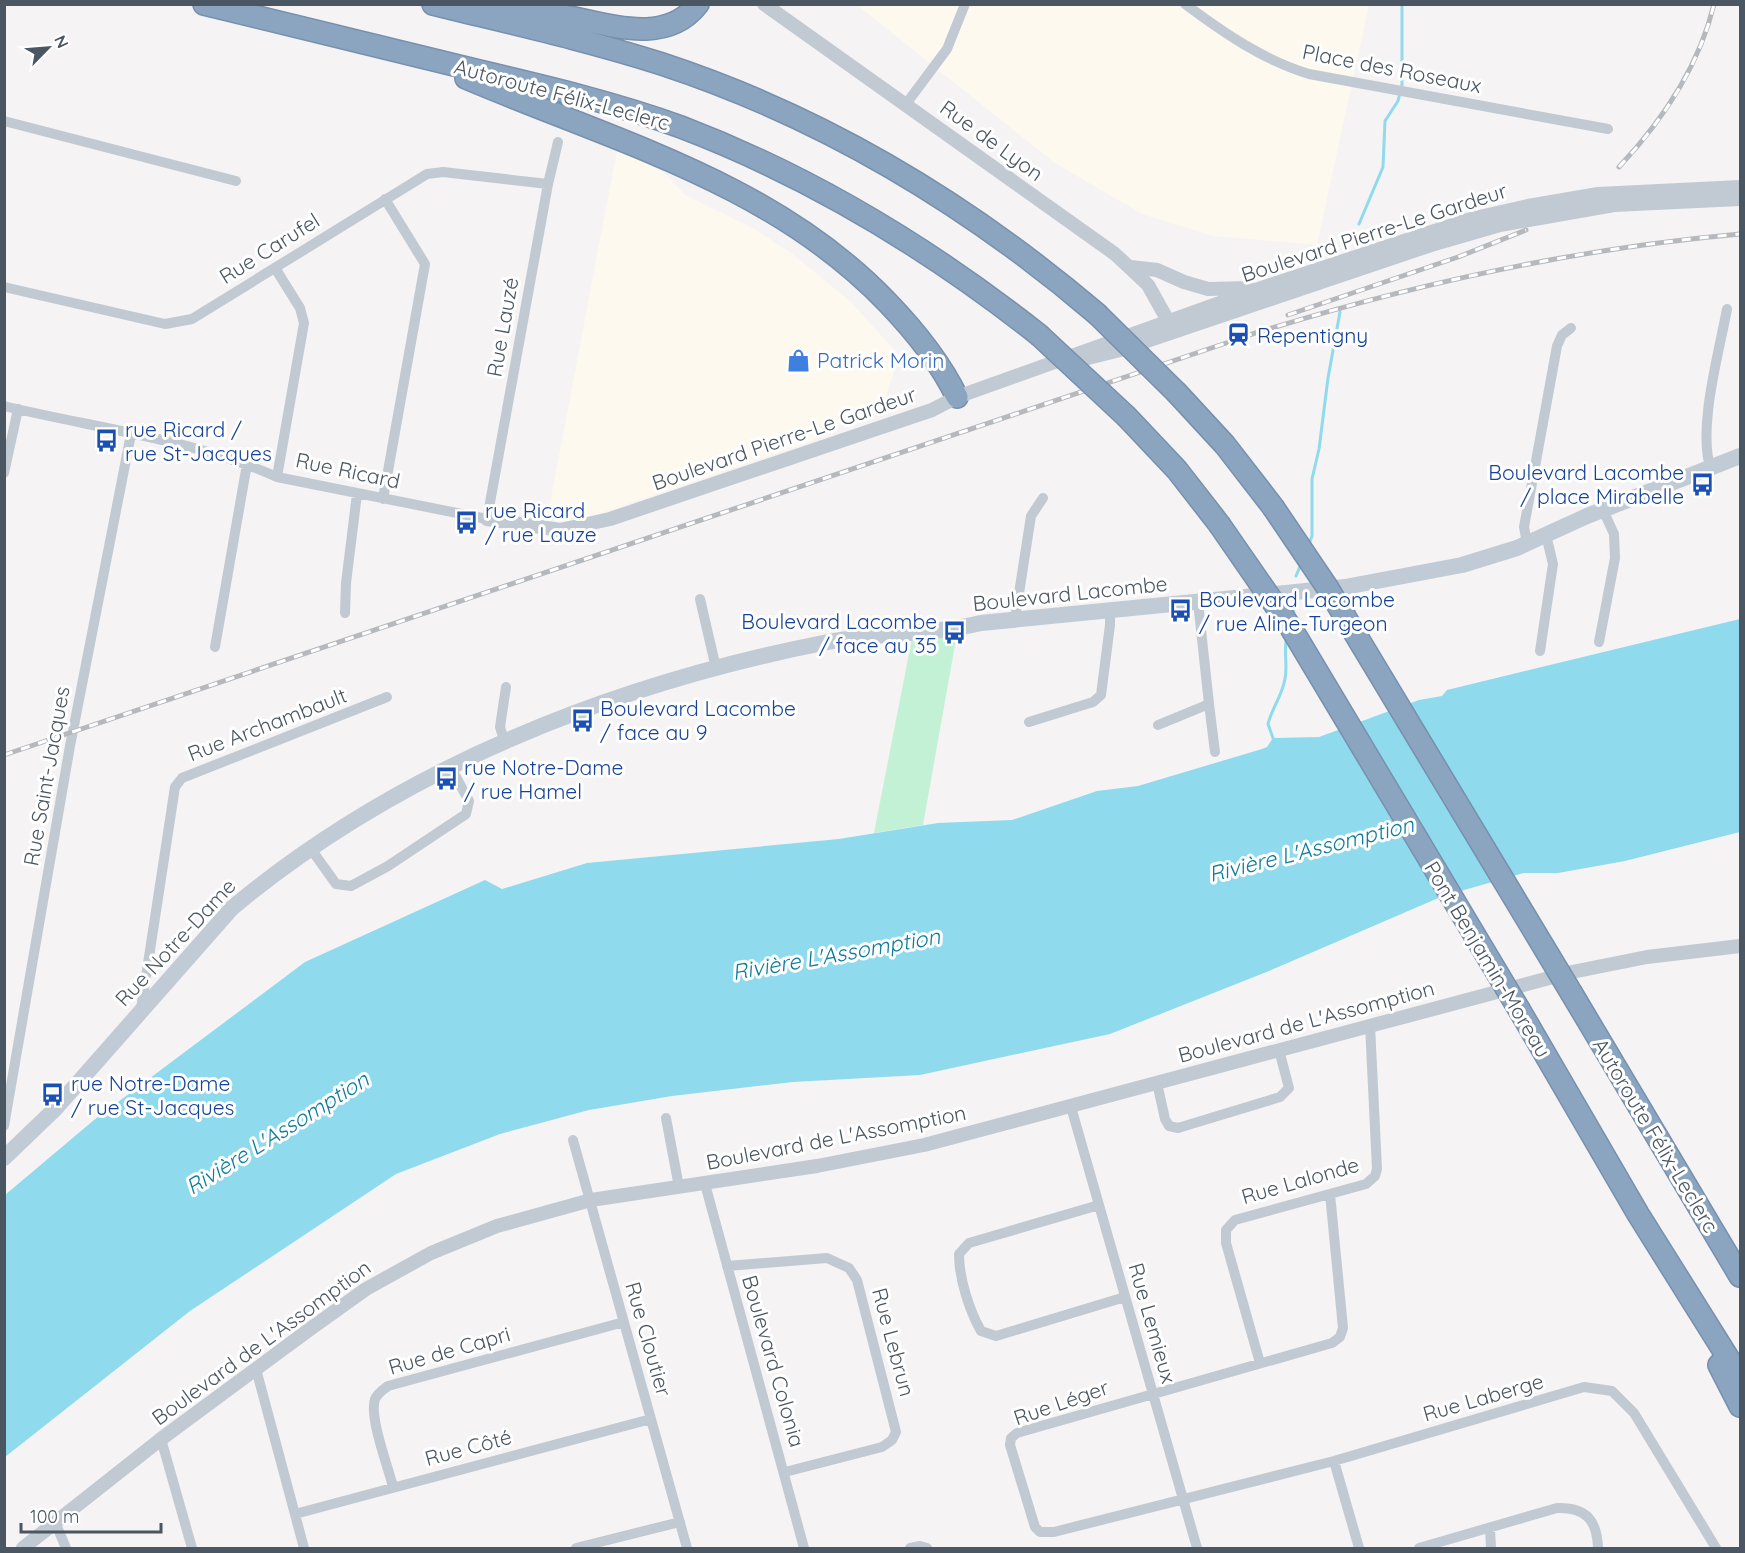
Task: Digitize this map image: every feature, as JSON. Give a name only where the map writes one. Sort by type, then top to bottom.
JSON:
[{"type":"highway","name":"Autoroute Félix-Leclerc","points":[[204,4],[617,106],[680,127],[753,157],[855,208],[904,237],[973,284],[1039,335],[1127,417],[1177,470],[1219,524]]},
{"type":"highway","name":"Autoroute Félix-Leclerc","points":[[433,4],[626,53],[727,88],[796,118],[893,168],[963,211],[1035,263],[1097,314],[1177,393],[1225,445],[1273,507],[1333,596],[1740,1275]]},
{"type":"highway","points":[[472,4],[646,29],[673,24],[685,18],[698,4]]},
{"type":"highway","points":[[405,52],[672,161],[773,210],[831,250],[878,292],[922,342],[957,397]]},
{"type":"highway","name":"Pont Benjamin-Moreau","points":[[1219,524],[1291,628],[1520,1011],[1638,1214]]},
{"type":"highway","points":[[1638,1214],[1740,1377]]},
{"type":"highway","points":[[1638,1214],[1740,1406]]},
{"type":"main road","name":"Boulevard Lacombe","points":[[505,743],[620,695],[716,668],[831,642],[1015,619],[1198,602],[1388,580],[1470,564],[1527,543],[1603,510],[1711,470],[1740,456]]},
{"type":"main road","name":"Rue Notre-Dame","points":[[4,1158],[55,1109],[232,908],[267,879],[367,812],[505,743]]},
{"type":"street","name":"Rue de Lyon","points":[[764,4],[1131,267],[1152,290],[1171,326]]},
{"type":"street","points":[[906,104],[947,49],[965,4]]},
{"type":"street","name":"Place des Roseaux","points":[[1185,4],[1235,40],[1296,70],[1338,81],[1379,86],[1608,129]]},
{"type":"street","points":[[4,121],[236,181]]},
{"type":"street","name":"Rue Lauzé","points":[[487,519],[548,184],[558,142]]},
{"type":"street","name":"Rue Carufel","points":[[4,287],[171,324],[192,319],[427,174],[443,172],[548,184]]},
{"type":"street","name":"Boulevard Pierre-Le Gardeur","points":[[1171,326],[1264,287],[1448,226],[1528,206],[1632,191],[1740,187]]},
{"type":"street","points":[[383,499],[425,264],[385,199]]},
{"type":"street","name":"Boulevard Pierre-Le Gardeur","points":[[546,529],[574,528],[610,519],[930,411],[957,397],[1171,326],[1431,245],[1521,220],[1614,205],[1740,199]]},
{"type":"street","points":[[1131,267],[1157,270],[1184,282],[1208,289],[1264,287]]},
{"type":"street","points":[[275,268],[300,308],[303,323],[277,477]]},
{"type":"street","points":[[1711,470],[1706,456],[1706,433],[1727,309]]},
{"type":"street","points":[[1527,543],[1524,527],[1557,346],[1562,334],[1571,327]]},
{"type":"street","name":"Rue Ricard","points":[[4,406],[131,434],[247,464],[277,477],[546,529]]},
{"type":"street","points":[[4,473],[18,409]]},
{"type":"street","name":"Rue Saint-Jacques","points":[[4,1126],[70,746],[131,434]]},
{"type":"street","points":[[214,647],[247,464]]},
{"type":"street","points":[[345,613],[346,583],[357,494]]},
{"type":"street","points":[[1015,619],[1031,516],[1043,498]]},
{"type":"street","points":[[1599,642],[1615,558],[1614,534],[1603,510]]},
{"type":"street","points":[[1540,651],[1553,564],[1546,535]]},
{"type":"street","points":[[700,598],[716,668]]},
{"type":"street","points":[[1198,602],[1215,752]]},
{"type":"street","points":[[1029,722],[1093,702],[1101,695],[1110,610]]},
{"type":"street","points":[[505,743],[500,727],[506,687]]},
{"type":"street","name":"Rue Archambault","points":[[140,1012],[175,787],[182,778],[387,697]]},
{"type":"street","points":[[1158,725],[1209,704]]},
{"type":"street","points":[[311,849],[336,884],[343,886],[351,886],[388,866],[466,814],[469,801],[451,768]]},
{"type":"street","name":"Boulevard de L'Assomption","points":[[22,1548],[160,1439],[366,1289],[432,1253],[497,1226],[591,1200],[705,1184],[913,1147],[1071,1107],[1584,969],[1647,957],[1740,946]]},
{"type":"street","name":"Rue Lalonde","points":[[1260,1364],[1226,1243],[1226,1230],[1235,1220],[1366,1184],[1377,1171],[1370,1025]]},
{"type":"street","points":[[1157,1083],[1165,1119],[1169,1126],[1178,1128],[1280,1097],[1288,1088],[1279,1050]]},
{"type":"street","name":"Rue Lemieux","points":[[1071,1107],[1197,1548]]},
{"type":"street","points":[[666,1118],[679,1187]]},
{"type":"street","name":"Rue Cloutier","points":[[573,1140],[687,1548]]},
{"type":"street","name":"Boulevard Colonia","points":[[705,1184],[804,1548]]},
{"type":"street","points":[[1153,1393],[1332,1343],[1340,1338],[1342,1328],[1330,1194]]},
{"type":"street","points":[[1099,1205],[969,1243],[959,1254],[959,1265],[972,1312],[981,1331],[987,1335],[996,1336],[1125,1297]]},
{"type":"street","name":"Rue Lebrun","points":[[728,1266],[827,1258],[849,1268],[857,1280],[896,1432],[892,1440],[882,1447],[784,1472]]},
{"type":"street","name":"Rue de Capri","points":[[393,1486],[374,1414],[375,1399],[388,1386],[624,1322]]},
{"type":"street","points":[[256,1369],[304,1548]]},
{"type":"street","name":"Rue Laberge","points":[[1183,1500],[1334,1461],[1584,1387],[1612,1391],[1634,1413],[1716,1548]]},
{"type":"street","name":"Rue Léger","points":[[1153,1393],[1017,1433],[1011,1438],[1012,1455],[1032,1520],[1040,1532],[1054,1532],[1183,1500]]},
{"type":"street","name":"Rue Côté","points":[[295,1514],[651,1419]]},
{"type":"street","points":[[160,1439],[192,1548]]},
{"type":"street","points":[[1334,1461],[1359,1548]]},
{"type":"street","points":[[1419,1548],[1557,1508],[1573,1507],[1585,1513],[1594,1527],[1598,1548]]},
{"type":"street","points":[[55,1522],[66,1548]]},
{"type":"street","points":[[576,1548],[680,1522]]},
{"type":"street","points":[[1490,1529],[1491,1548]]},
{"type":"street","points":[[910,1548],[920,1546],[927,1548]]},
{"type":"shaded area","points":[[857,5],[1369,5],[1317,245],[1213,236],[1142,214],[1055,163]]},
{"type":"shaded area","points":[[617,150],[665,173],[685,195],[753,228],[791,253],[850,301],[899,355],[882,409],[870,411],[870,414],[835,427],[810,442],[590,517],[547,519]]},
{"type":"green space","points":[[958,628],[923,825],[874,833],[913,633]]},
{"type":"water","name":"Rivière L'Assomption","points":[[1740,619],[1740,832],[1625,861],[1558,873],[1524,873],[1443,896],[1269,971],[1110,1034],[920,1075],[793,1082],[672,1096],[589,1110],[500,1134],[396,1174],[190,1311],[5,1457],[5,1195],[94,1120],[305,962],[485,880],[502,889],[587,863],[839,839],[938,823],[1012,820],[1097,791],[1138,786],[1262,749],[1267,747],[1273,738],[1319,737],[1419,700],[1442,696],[1447,690]]},
{"type":"waterway","points":[[1359,224],[1383,167],[1385,121],[1398,101],[1402,85],[1402,4]]},
{"type":"waterway","points":[[1309,544],[1312,536],[1312,479],[1319,449],[1328,378],[1340,312]]},
{"type":"waterway","points":[[1296,576],[1301,564]]},
{"type":"waterway","points":[[1293,603],[1294,616]]},
{"type":"waterway","points":[[1274,741],[1268,724],[1285,679],[1287,636]]},
{"type":"railway","points":[[1619,167],[1650,131],[1677,92],[1699,49],[1714,4]]},
{"type":"railway","points":[[1288,315],[1458,257],[1526,230]]},
{"type":"railway","points":[[1243,337],[1365,302],[1489,272],[1614,249],[1740,234]]},
{"type":"railway","points":[[4,755],[1238,339]]},
{"type":"place","name":"Repentigny","points":[[1239,335]]},
{"type":"place","name":"Patrick Morin","points":[[799,360]]},
{"type":"place","name":"rue Ricard / rue St-Jacques","points":[[107,441]]},
{"type":"place","name":"Boulevard Lacombe / place Mirabelle","points":[[1702,484]]},
{"type":"place","name":"rue Ricard / rue Lauze","points":[[467,522]]},
{"type":"place","name":"Boulevard Lacombe / rue Aline-Turgeon","points":[[1181,611]]},
{"type":"place","name":"Boulevard Lacombe / face au 35","points":[[955,633]]},
{"type":"place","name":"Boulevard Lacombe / face au 9","points":[[582,720]]},
{"type":"place","name":"rue Notre-Dame / rue Hamel","points":[[446,779]]},
{"type":"place","name":"rue Notre-Dame / rue St-Jacques","points":[[53,1095]]}]
